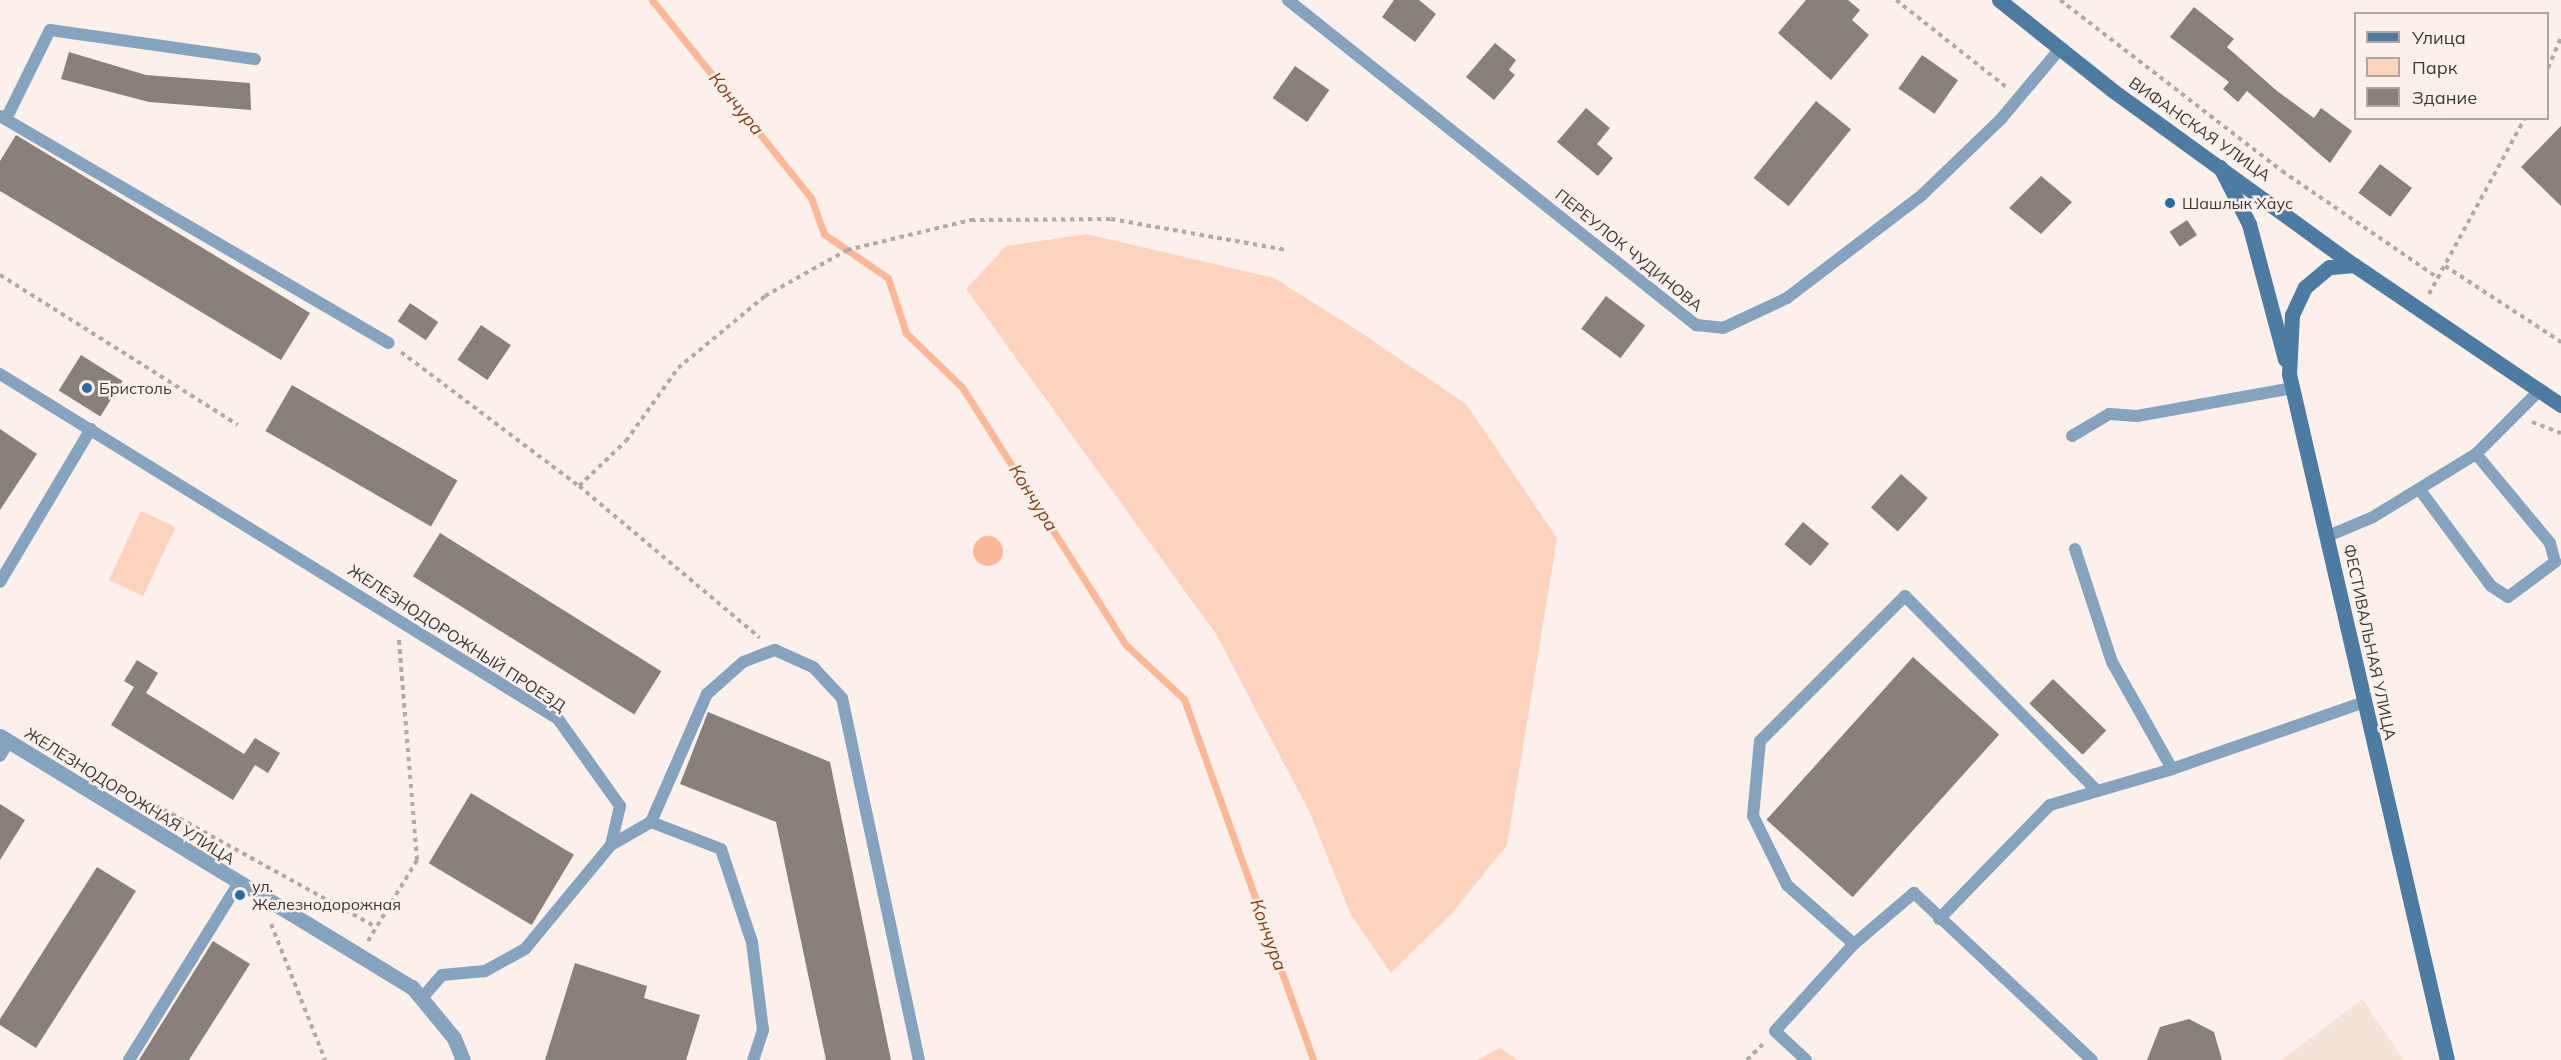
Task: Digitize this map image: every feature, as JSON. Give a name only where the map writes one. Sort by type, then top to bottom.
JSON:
[{"type":"main road","name":"ВИФАНСКАЯ УЛИЦА","points":[[2009,3],[2059,50],[2217,161],[2354,265],[2561,405]]},
{"type":"main road","points":[[2217,161],[2249,224],[2290,381]]},
{"type":"main road","name":"ФЕСТИВАЛЬНАЯ УЛИЦА","points":[[2354,265],[2329,267],[2305,287],[2292,315],[2290,381],[2328,536],[2444,1059]]},
{"type":"street","name":"ЖЕЛЕЗНОДОРОЖНАЯ УЛИЦА","points":[[5,739],[424,996],[463,1060]]},
{"type":"lane","name":"ПЕРЕУЛОК ЧУДИНОВА","points":[[1288,0],[1696,325],[1724,328],[1787,298],[1922,195],[2019,98],[2059,50]]},
{"type":"lane","points":[[255,59],[50,30],[3,117],[388,343]]},
{"type":"lane","name":"ЖЕЛЕЗНОДОРОЖНЫЙ ПРОЕЗД","points":[[0,374],[558,719],[620,806],[611,845],[525,949],[485,971],[442,975],[424,996]]},
{"type":"lane","points":[[2072,436],[2109,414],[2137,416],[2290,381]]},
{"type":"lane","points":[[2328,536],[2420,490],[2476,454],[2539,391]]},
{"type":"lane","points":[[0,582],[91,429]]},
{"type":"lane","points":[[2420,490],[2491,586],[2508,597],[2555,561],[2550,543],[2476,454]]},
{"type":"lane","points":[[2075,549],[2112,662],[2172,769]]},
{"type":"lane","points":[[1854,944],[1787,885],[1753,816],[1761,741],[1905,596],[2097,792]]},
{"type":"lane","points":[[611,845],[651,822],[707,694],[743,662],[775,650],[813,668],[842,698],[919,1060]]},
{"type":"lane","points":[[1939,919],[2050,805],[2172,769],[2364,702]]},
{"type":"lane","points":[[0,756],[5,739]]},
{"type":"lane","points":[[651,822],[721,849],[752,942],[763,1030],[753,1060]]},
{"type":"lane","points":[[129,1060],[238,884]]},
{"type":"lane","points":[[1806,1060],[1776,1031],[1854,944],[1914,893],[1939,919],[2092,1060]]},
{"type":"path","points":[[1896,0],[2019,98]]},
{"type":"path","points":[[2060,0],[2282,171],[2438,278],[2524,120]]},
{"type":"path","points":[[2549,64],[2561,38]]},
{"type":"path","points":[[579,486],[626,441],[678,368],[765,296],[847,250],[971,220],[1100,219],[1286,250]]},
{"type":"path","points":[[2445,266],[2561,342]]},
{"type":"path","points":[[0,275],[238,425]]},
{"type":"path","points":[[388,343],[579,486],[775,650]]},
{"type":"path","points":[[2532,421],[2561,433]]},
{"type":"path","points":[[359,956],[417,860],[418,822],[396,617]]},
{"type":"path","points":[[140,797],[376,927]]},
{"type":"path","points":[[269,920],[324,1060]]},
{"type":"path","points":[[1747,1060],[1776,1031]]},
{"type":"shaded area","points":[[988,536],[999,540],[1003,551],[999,562],[988,566],[977,562],[973,551],[977,540]]},
{"type":"shaded area","points":[[2362,999],[2404,1060],[2281,1060]]},
{"type":"green space","points":[[1087,234],[1274,278],[1360,332],[1466,404],[1557,538],[1507,845],[1453,912],[1391,973],[1351,915],[1310,813],[1216,634],[966,289],[1006,246]]},
{"type":"green space","points":[[141,511],[175,527],[143,596],[109,580]]},
{"type":"green space","points":[[1500,1048],[1518,1060],[1477,1060]]},
{"type":"building","points":[[1394,0],[1419,0],[1436,14],[1415,42],[1382,17]]},
{"type":"building","points":[[1806,0],[1848,0],[1860,10],[1852,20],[1869,35],[1831,80],[1778,33]]},
{"type":"building","points":[[2194,7],[2234,39],[2227,47],[2277,91],[2314,118],[2321,108],[2352,131],[2330,163],[2247,91],[2238,102],[2223,89],[2229,82],[2170,37]]},
{"type":"building","points":[[1495,43],[1516,60],[1509,70],[1515,75],[1494,100],[1466,77]]},
{"type":"building","points":[[69,52],[146,75],[250,83],[251,110],[149,102],[61,79]]},
{"type":"building","points":[[1922,55],[1958,80],[1935,114],[1898,89]]},
{"type":"building","points":[[1295,66],[1329,90],[1307,122],[1273,98]]},
{"type":"building","points":[[1816,101],[1851,129],[1789,206],[1754,178]]},
{"type":"building","points":[[1586,108],[1610,128],[1597,144],[1613,158],[1598,176],[1557,142]]},
{"type":"building","points":[[2561,126],[2561,206],[2521,167]]},
{"type":"building","points":[[16,135],[310,313],[281,360],[0,191],[0,161]]},
{"type":"building","points":[[2380,164],[2412,188],[2390,217],[2358,193]]},
{"type":"building","points":[[2041,176],[2072,202],[2041,234],[2009,208]]},
{"type":"building","points":[[2187,220],[2197,235],[2180,247],[2170,232]]},
{"type":"building","points":[[1606,296],[1645,325],[1620,358],[1581,329]]},
{"type":"building","points":[[410,303],[438,322],[426,340],[398,321]]},
{"type":"building","points":[[481,325],[511,345],[487,380],[458,360]]},
{"type":"building","points":[[81,355],[123,381],[100,417],[59,391]]},
{"type":"building","points":[[292,385],[457,480],[431,526],[266,431]]},
{"type":"building","points":[[0,429],[37,454],[0,510]]},
{"type":"building","points":[[1901,474],[1928,498],[1898,532],[1871,507]]},
{"type":"building","points":[[1803,522],[1829,544],[1810,566],[1784,544]]},
{"type":"building","points":[[440,533],[661,671],[634,715],[413,576]]},
{"type":"building","points":[[1913,657],[1999,735],[1853,897],[1766,820]]},
{"type":"building","points":[[137,660],[158,673],[146,693],[244,754],[255,738],[280,753],[268,773],[255,765],[233,800],[111,725],[134,687],[124,681]]},
{"type":"building","points":[[2053,679],[2106,730],[2083,755],[2029,703]]},
{"type":"building","points":[[708,712],[830,762],[891,1060],[826,1060],[776,822],[680,784]]},
{"type":"building","points":[[471,793],[574,855],[532,925],[429,863]]},
{"type":"building","points":[[0,804],[25,820],[0,860]]},
{"type":"building","points":[[97,867],[136,891],[36,1048],[0,1025],[0,1019]]},
{"type":"building","points":[[213,941],[250,964],[189,1060],[139,1060]]},
{"type":"building","points":[[575,963],[647,986],[644,998],[700,1015],[686,1060],[545,1060]]},
{"type":"building","points":[[2189,1019],[2214,1032],[2222,1060],[2147,1060],[2160,1027]]},
{"type":"waterway","name":"Кончура","points":[[652,0],[811,198],[824,234],[888,278],[906,333],[962,387],[1125,644],[1184,699],[1313,1060]]},
{"type":"place","name":"Шашлык Хаус","points":[[2170,203]]},
{"type":"place","name":"Бристоль","points":[[87,388]]},
{"type":"place","name":"ул. Железнодорожная","points":[[240,895]]}]
